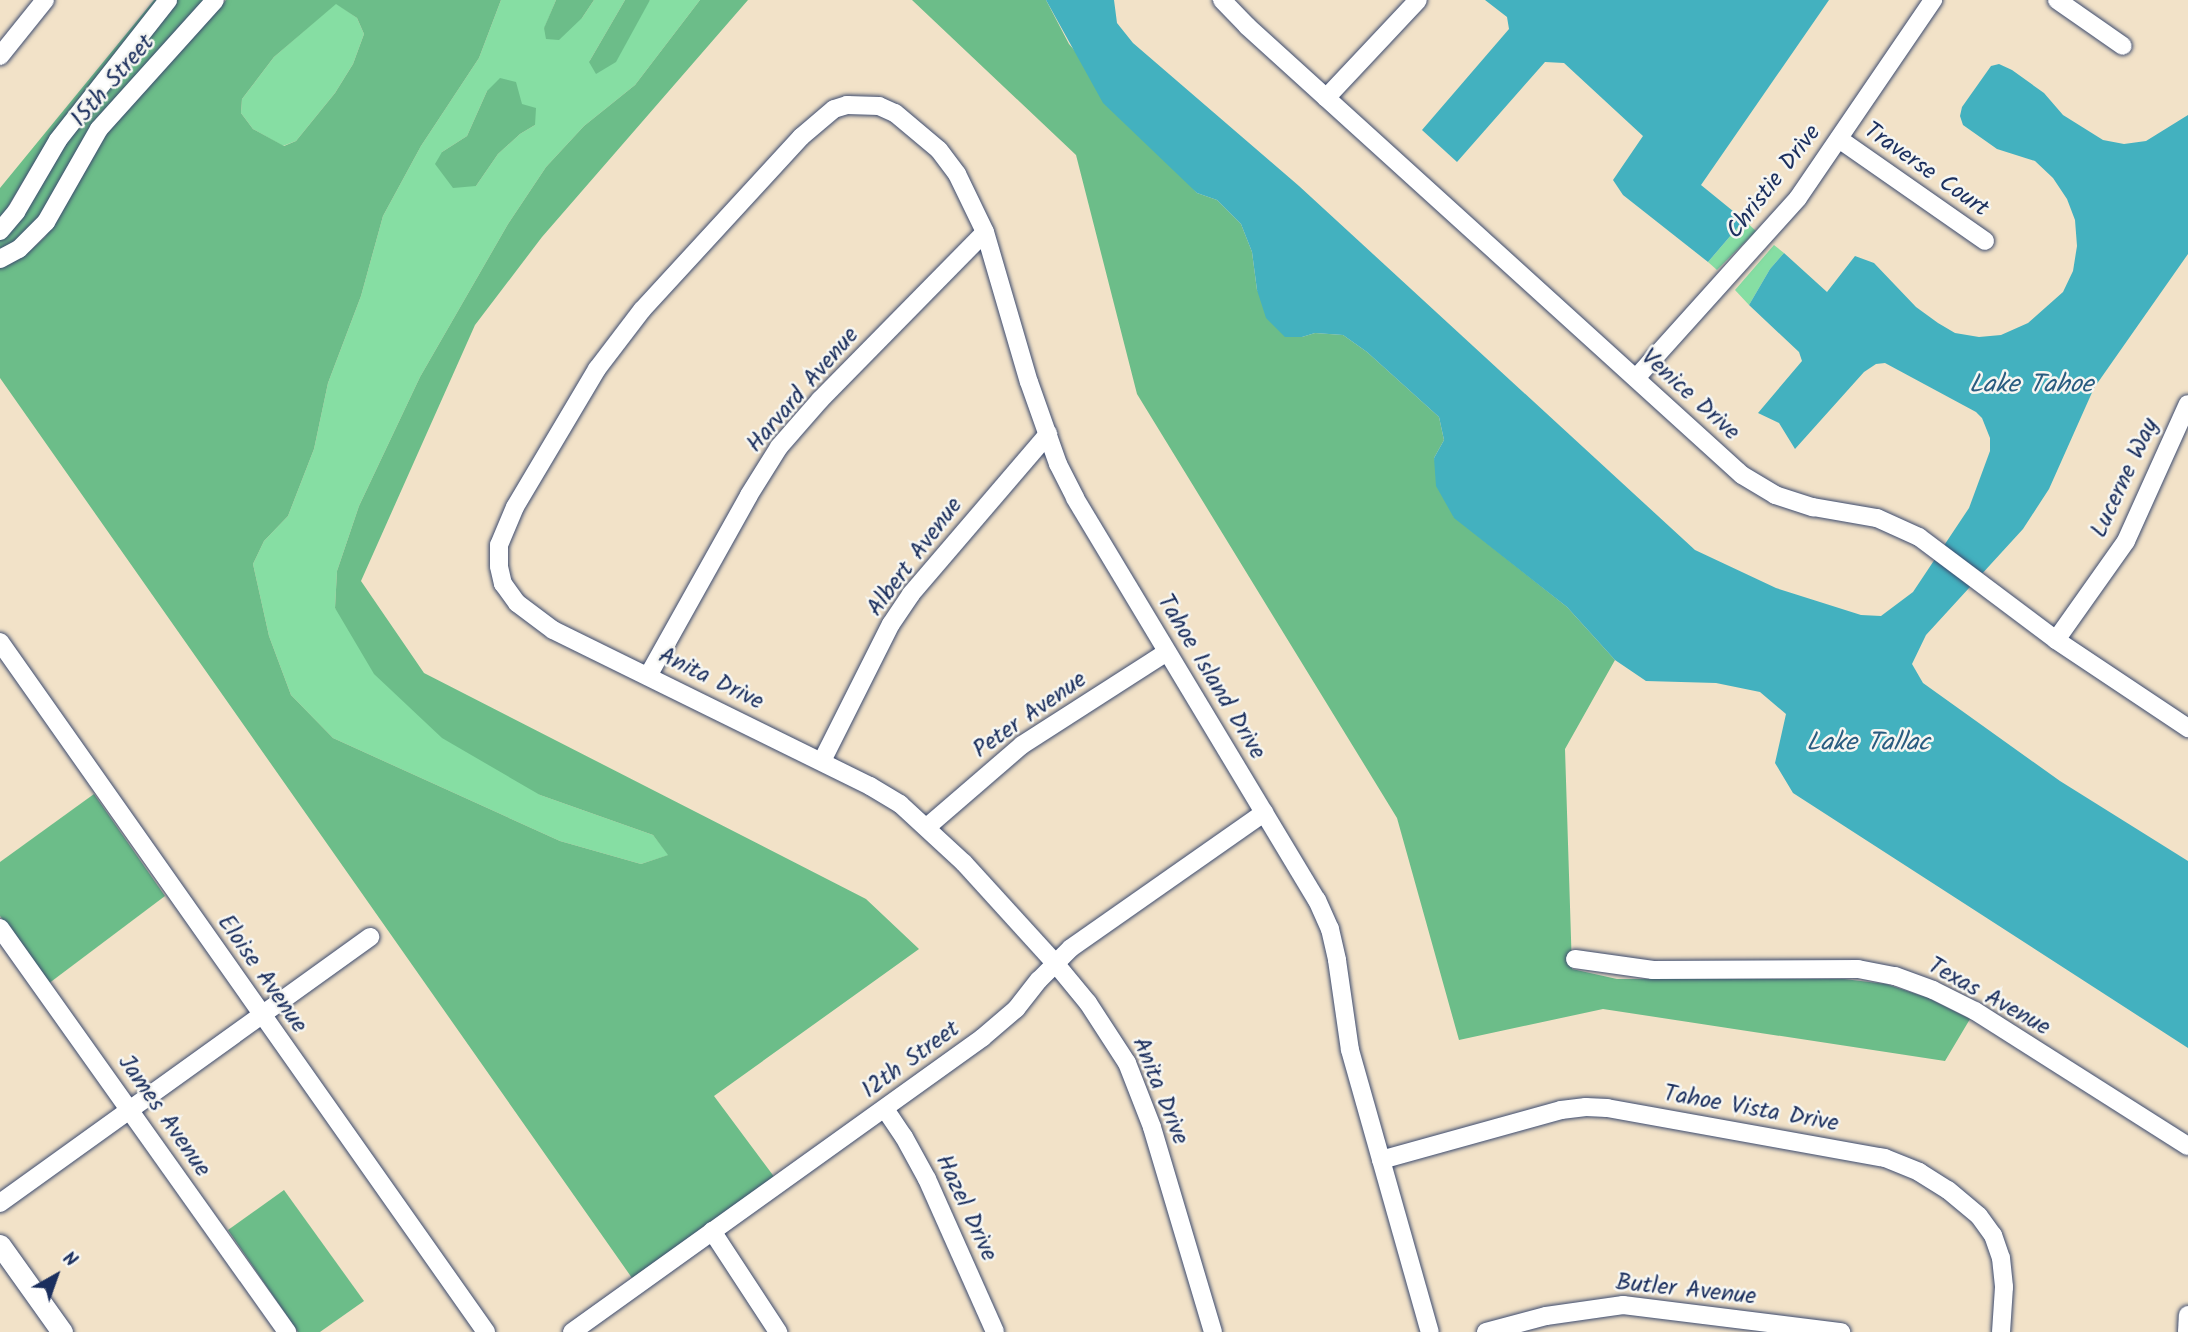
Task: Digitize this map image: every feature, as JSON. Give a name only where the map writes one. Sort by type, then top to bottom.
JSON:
[{"type":"main road","points":[[0,1245],[62,1332]]},
{"type":"street","points":[[0,56],[45,0]]},
{"type":"street","name":"15th Street","points":[[0,231],[16,212],[66,129],[168,0]]},
{"type":"street","name":"15th Street","points":[[0,259],[19,249],[46,222],[99,129],[215,0]]},
{"type":"street","name":"Venice Drive","points":[[1222,0],[1326,98],[1742,475],[1775,495],[1813,508],[1877,518],[1902,528],[1934,547],[2056,640],[2188,728]]},
{"type":"street","points":[[1326,98],[1418,0]]},
{"type":"street","name":"Christie Drive","points":[[1636,378],[1773,228],[1839,139],[1933,0]]},
{"type":"street","points":[[2057,0],[2123,46]]},
{"type":"street","name":"Tahoe Island Drive","points":[[862,103],[895,113],[939,150],[957,174],[985,232],[1048,434],[1075,498],[1303,874],[1330,929],[1350,1050],[1430,1332]]},
{"type":"street","name":"Anita Drive","points":[[862,103],[834,109],[801,136],[642,310],[597,369],[537,467],[499,545],[499,566],[503,583],[517,603],[553,630],[822,761],[890,798],[927,827],[1055,962],[1111,1036],[1127,1063],[1152,1127],[1213,1332]]},
{"type":"street","name":"Traverse Court","points":[[1839,139],[1986,241]]},
{"type":"street","name":"Harvard Avenue","points":[[648,676],[749,495],[779,447],[820,400],[985,232]]},
{"type":"street","name":"Lucerne Way","points":[[2056,640],[2126,541],[2188,404]]},
{"type":"street","name":"Albert Avenue","points":[[822,761],[891,624],[911,594],[1048,434]]},
{"type":"street","name":"Eloise Avenue","points":[[0,642],[486,1332]]},
{"type":"street","name":"Peter Avenue","points":[[927,827],[1022,745],[1167,652]]},
{"type":"street","name":"12th Street","points":[[572,1332],[1003,1022],[1055,962],[1071,948],[1264,813]]},
{"type":"street","name":"James Avenue","points":[[0,928],[288,1332]]},
{"type":"street","points":[[0,1203],[370,937]]},
{"type":"street","name":"Texas Avenue","points":[[1575,959],[1653,970],[1857,969],[1895,976],[1933,989],[1975,1011],[2188,1146]]},
{"type":"street","name":"Tahoe Vista Drive","points":[[1381,1160],[1561,1110],[1586,1107],[1607,1108],[1885,1158],[1919,1172],[1948,1190],[1979,1216],[1993,1236],[2001,1258],[2004,1287],[2001,1332]]},
{"type":"street","name":"Hazel Drive","points":[[885,1109],[927,1179],[995,1332]]},
{"type":"street","points":[[712,1231],[778,1332]]},
{"type":"street","name":"Butler Avenue","points":[[1486,1332],[1557,1314],[1623,1305],[1841,1332]]},
{"type":"street","points":[[2187,1332],[2188,1315]]},
{"type":"green space","points":[[154,0],[162,0],[44,147],[0,220],[0,188]]},
{"type":"green space","points":[[175,0],[207,0],[29,233],[0,254],[0,240],[12,227],[50,161]]},
{"type":"green space","points":[[226,0],[501,0],[479,58],[421,146],[383,216],[361,296],[328,383],[314,449],[288,516],[264,541],[253,564],[269,636],[291,695],[333,738],[560,841],[641,864],[668,855],[653,835],[540,795],[442,738],[374,674],[335,608],[337,571],[359,506],[420,377],[508,224],[546,167],[584,126],[635,85],[700,0],[748,0],[542,237],[475,325],[361,581],[424,673],[866,899],[919,949],[714,1096],[775,1178],[632,1278],[0,378],[0,267],[31,250],[45,237],[103,137]],"holes":[[[336,4],[357,18],[364,34],[353,64],[335,93],[296,141],[284,146],[253,129],[241,113],[242,99],[274,57]]]},
{"type":"green space","points":[[501,0],[556,0],[544,29],[582,18],[594,0],[625,0],[589,62],[650,0],[700,0],[635,85],[584,126],[546,167],[508,224],[420,377],[359,506],[337,571],[335,608],[540,795],[653,835],[669,855],[641,864],[560,841],[333,738],[291,695],[269,636],[253,564],[264,541],[288,516],[314,449],[328,383],[361,296],[383,216],[421,146],[479,58]],"holes":[[[487,91],[522,105],[535,125],[520,134],[498,154],[476,186],[442,152],[467,136]]]},
{"type":"green space","points":[[556,0],[594,0],[582,18],[559,40],[546,39],[544,28]]},
{"type":"green space","points":[[625,0],[650,0],[616,62],[596,74],[589,62]]},
{"type":"green space","points":[[912,0],[1046,0],[1069,44],[1197,193],[1217,200],[1241,224],[1252,252],[1257,290],[1302,337],[1315,333],[1343,335],[1367,352],[1439,417],[1444,440],[1434,458],[1454,517],[1567,607],[1615,660],[1565,749],[1572,969],[1617,979],[1844,979],[1886,984],[1928,998],[1970,1019],[1945,1061],[1603,1009],[1459,1040],[1397,818],[1137,394],[1076,155]]},
{"type":"green space","points":[[336,3],[357,18],[364,34],[353,64],[335,93],[296,141],[283,146],[253,129],[241,113],[242,99],[274,57]]},
{"type":"green space","points":[[500,78],[516,82],[522,104],[536,108],[535,125],[520,134],[498,154],[476,186],[453,188],[435,164],[442,152],[467,136],[487,91]]},
{"type":"green space","points":[[1744,220],[1756,231],[1717,270],[1708,262]]},
{"type":"green space","points":[[1774,245],[1784,253],[1770,269],[1749,305],[1735,290]]},
{"type":"green space","points":[[94,794],[165,896],[48,984],[0,916],[0,862]]},
{"type":"green space","points":[[284,1190],[364,1301],[320,1332],[298,1332],[228,1230]]},
{"type":"water","name":"Lake Tallac","points":[[1046,0],[1114,0],[1117,23],[1133,43],[1299,186],[1695,550],[1776,588],[1861,615],[1881,616],[1913,592],[1969,508],[1990,451],[1990,438],[1982,418],[1976,412],[1885,363],[1876,364],[1864,372],[1795,449],[1779,423],[1758,413],[1802,361],[1799,352],[1749,305],[1770,269],[1784,253],[1827,292],[1855,256],[1874,263],[1916,307],[1955,333],[1979,337],[2001,335],[2028,323],[2063,292],[2073,271],[2077,246],[2075,220],[2067,199],[2053,178],[2035,161],[1997,149],[1963,125],[1960,116],[1962,107],[1991,66],[1999,64],[2012,70],[2044,93],[2063,115],[2103,140],[2124,144],[2146,141],[2188,115],[2188,254],[2094,388],[2049,489],[2023,529],[1926,635],[1912,664],[1923,683],[2060,781],[2188,861],[2188,1048],[1793,793],[1775,763],[1786,714],[1760,692],[1716,683],[1646,681],[1615,660],[1567,607],[1454,518],[1436,486],[1434,458],[1444,440],[1439,417],[1367,352],[1343,335],[1315,333],[1302,337],[1285,337],[1266,318],[1257,290],[1252,252],[1241,224],[1217,200],[1197,193],[1103,103]]},
{"type":"water","points":[[1485,0],[1829,0],[1701,185],[1744,220],[1708,262],[1623,195],[1613,180],[1643,136],[1564,63],[1545,62],[1457,162],[1422,130],[1509,29],[1507,17]]},
{"type":"water label","name":"Lake Tahoe","points":[[2031,386]]}]
